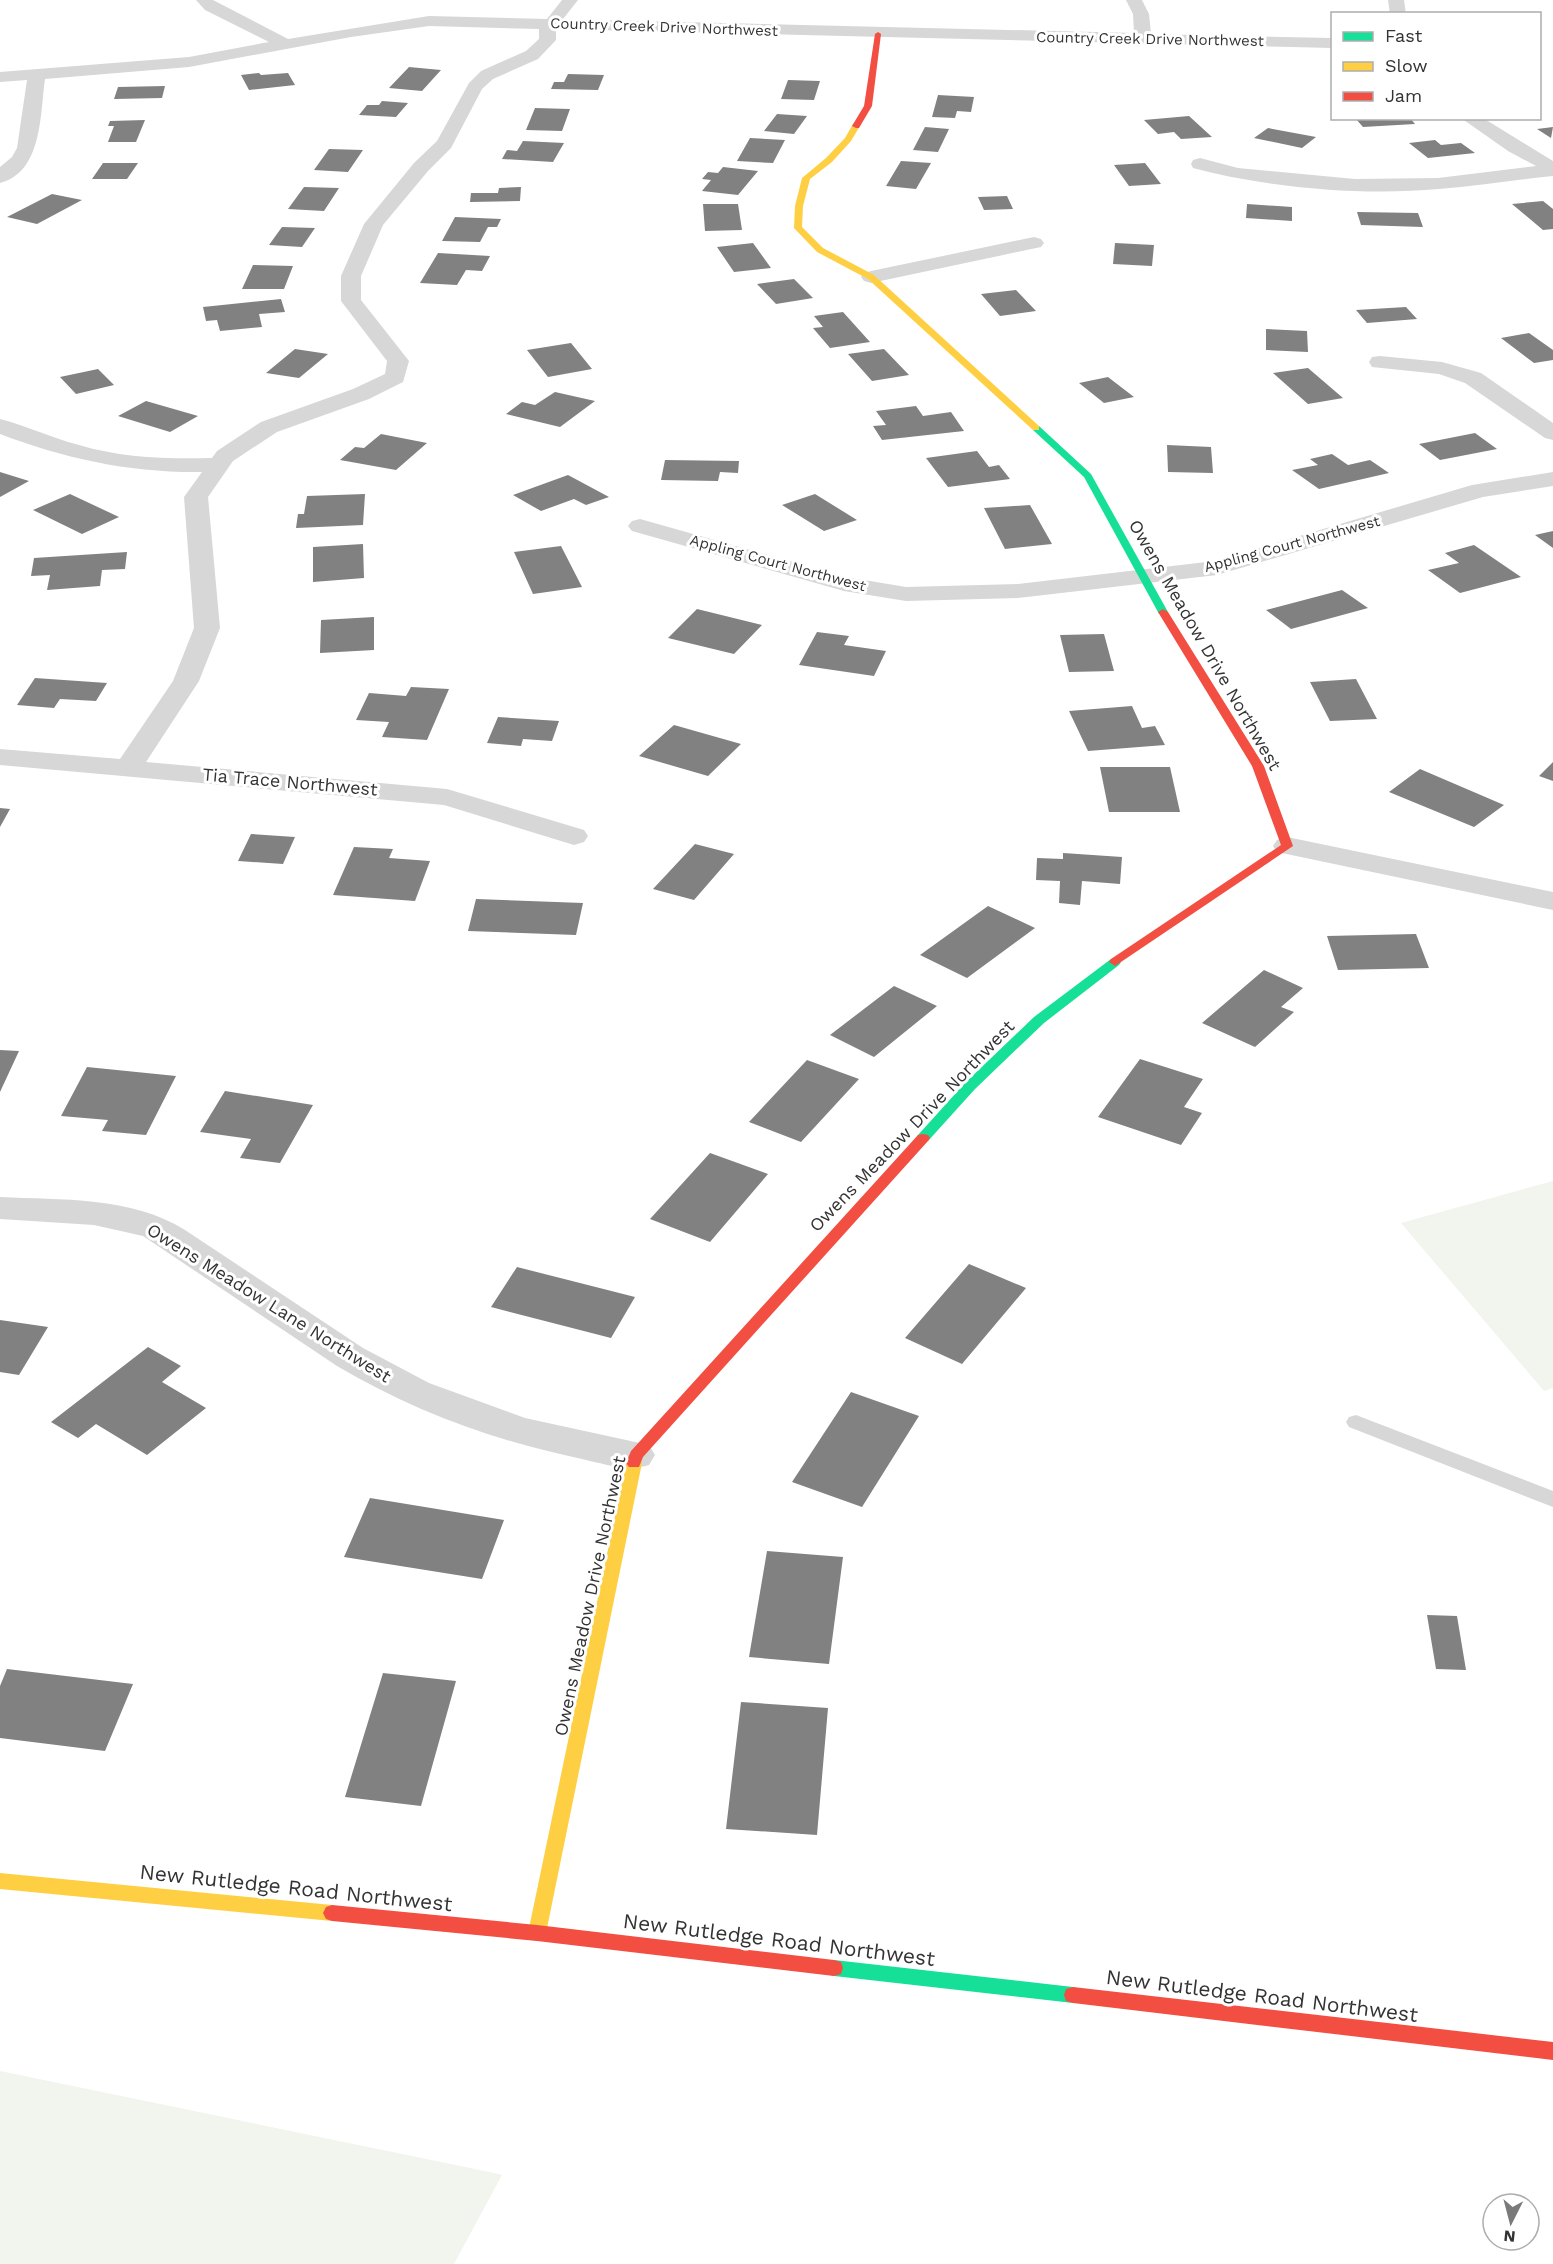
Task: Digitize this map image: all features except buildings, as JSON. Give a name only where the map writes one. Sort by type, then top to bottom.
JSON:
[{"type":"street","points":[[204,0],[211,7],[286,44]]},
{"type":"street","points":[[128,768],[186,681],[207,628],[196,497],[225,456],[269,427],[361,394],[395,377],[398,361],[351,301],[351,276],[376,220],[421,167],[445,144],[475,87],[487,75],[532,55],[548,40],[546,31],[570,0]]},
{"type":"street","points":[[1134,0],[1141,14],[1143,39]]},
{"type":"street","name":"Country Creek Drive Northwest","points":[[0,77],[189,62],[351,32],[429,21],[879,34],[1331,43]]},
{"type":"street","name":"Owens Meadow Drive Northwest","points":[[537,1933],[636,1455],[962,1095],[1039,1020],[1115,962],[1287,846],[1258,766],[1142,577],[1088,476],[871,278],[820,250],[798,228],[799,206],[806,178],[829,160],[848,139],[868,106],[879,34]]},
{"type":"street","points":[[0,177],[20,160],[26,148],[37,74]]},
{"type":"street","points":[[1473,120],[1553,169]]},
{"type":"street","points":[[1200,164],[1237,174],[1356,185],[1438,184],[1553,169]]},
{"type":"street","points":[[871,278],[1034,243]]},
{"type":"street","points":[[1380,362],[1442,368],[1473,378],[1553,433]]},
{"type":"street","points":[[0,426],[32,438],[111,460],[163,466],[219,465]]},
{"type":"street","name":"Appling Court Northwest","points":[[639,526],[844,584],[906,594],[1018,591],[1217,568],[1480,490],[1553,479]]},
{"type":"street","name":"Tia Trace Northwest","points":[[0,757],[447,796],[574,836]]},
{"type":"street","points":[[1287,846],[1553,901]]},
{"type":"street","name":"Owens Meadow Lane Northwest","points":[[0,1209],[107,1215],[151,1226],[234,1277],[351,1358],[408,1389],[467,1414],[591,1449],[636,1455]]},
{"type":"street","name":"New Rutledge Road Northwest","points":[[0,1881],[537,1933],[1553,2051]]},
{"type":"lane","points":[[1356,1422],[1553,1499]]},
{"type":"shaded area","points":[[1553,1181],[1553,1388],[1544,1391],[1401,1223]]},
{"type":"shaded area","points":[[0,2071],[502,2175],[454,2264],[0,2264]]},
{"type":"traffic: fast","points":[[1036,428],[1088,476],[1163,612]]},
{"type":"traffic: fast","points":[[923,1138],[970,1086],[1039,1020],[1115,962]]},
{"type":"traffic: fast","points":[[834,1968],[1073,1995]]},
{"type":"traffic: slow","points":[[856,126],[848,139],[829,160],[806,178],[799,206],[798,228],[820,250],[871,277],[1036,428]]},
{"type":"traffic: slow","points":[[537,1933],[634,1463]]},
{"type":"traffic: slow","points":[[0,1881],[332,1913]]},
{"type":"traffic: jam","points":[[856,126],[868,106],[878,34]]},
{"type":"traffic: jam","points":[[1115,962],[1287,846],[1258,766],[1163,612]]},
{"type":"traffic: jam","points":[[634,1463],[636,1455],[923,1138]]},
{"type":"traffic: jam","points":[[332,1913],[537,1933],[834,1968]]},
{"type":"traffic: jam","points":[[1073,1995],[1553,2051]]}]
